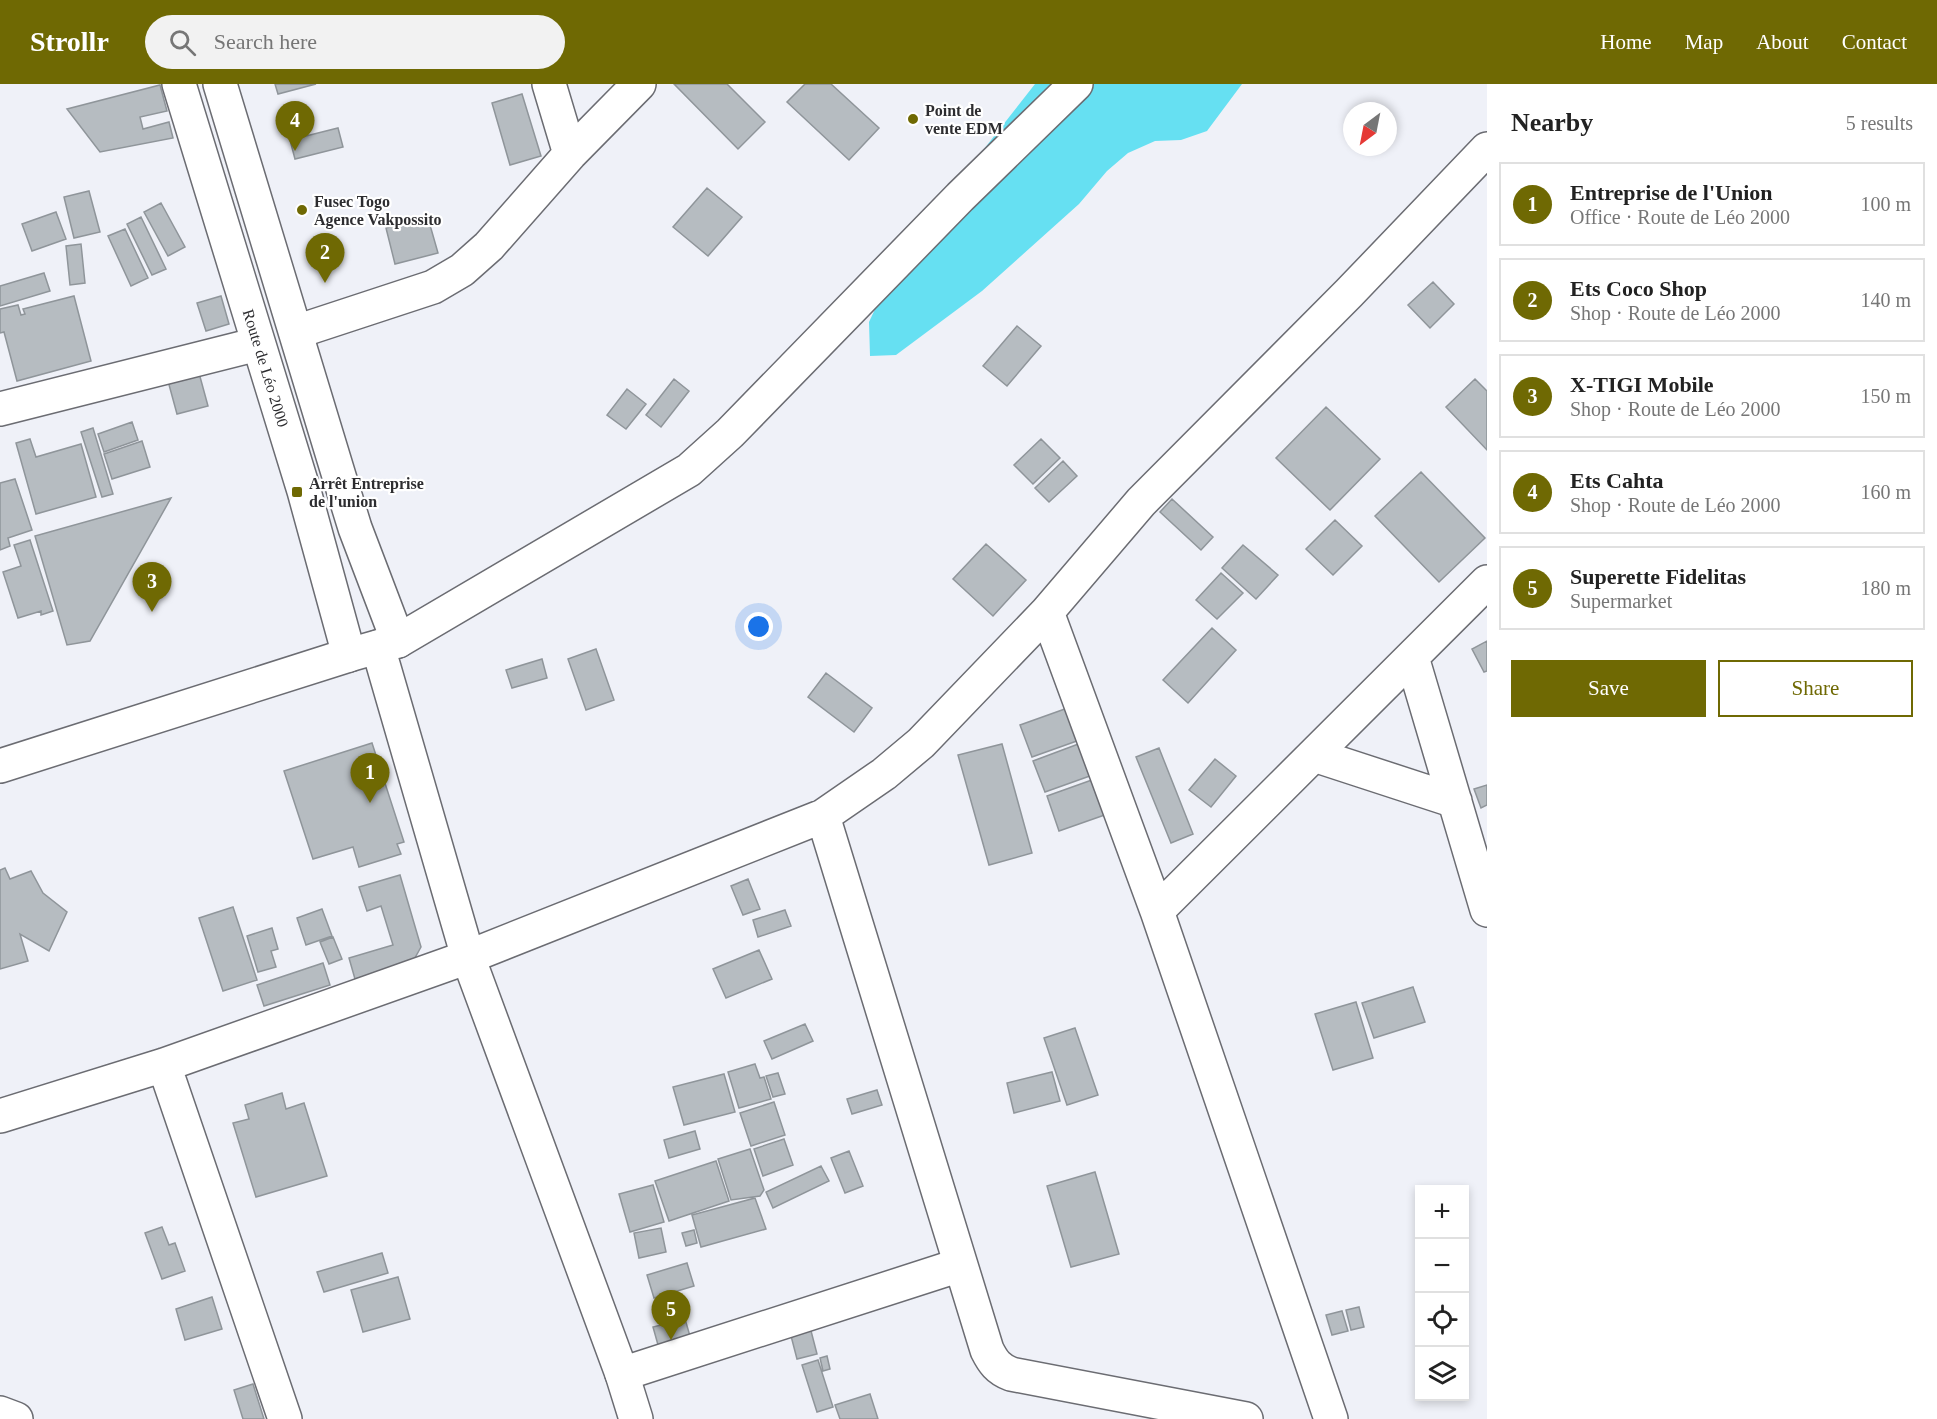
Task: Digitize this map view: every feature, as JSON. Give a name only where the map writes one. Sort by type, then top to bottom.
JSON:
[{"type":"street","name":"Route de Léo 2000","points":[[179,84],[304,491],[375,647]]},
{"type":"street","points":[[220,84],[355,528],[375,647],[468,957],[622,1374],[636,1419]]},
{"type":"street","points":[[549,84],[570,154]]},
{"type":"street","points":[[296,332],[433,287],[462,270],[489,246],[570,154],[639,84]]},
{"type":"street","points":[[0,766],[375,647],[689,470],[730,433],[960,197],[1076,84]]},
{"type":"street","points":[[0,1116],[164,1065],[468,957],[823,816],[884,774],[921,742],[1047,612],[1141,502],[1349,293],[1487,149]]},
{"type":"street","points":[[0,409],[258,344]]},
{"type":"street","points":[[1157,911],[1487,582]]},
{"type":"street","points":[[1047,612],[1157,911],[1331,1419]]},
{"type":"street","points":[[1413,657],[1487,910]]},
{"type":"street","points":[[1314,755],[1455,801]]},
{"type":"street","points":[[823,816],[960,1265],[993,1363],[1001,1371],[1246,1419]]},
{"type":"street","points":[[164,1065],[285,1419]]},
{"type":"street","points":[[622,1374],[960,1265]]},
{"type":"street","points":[[0,1413],[16,1419]]},
{"type":"water","points":[[1035,84],[1242,84],[1207,131],[1181,140],[1155,141],[1128,153],[1107,171],[1079,204],[982,291],[896,355],[870,356],[869,322],[900,256]]},
{"type":"building","points":[[275,84],[316,84],[278,94]]},
{"type":"building","points":[[674,84],[727,84],[765,122],[738,149]]},
{"type":"building","points":[[805,84],[831,84],[879,128],[849,160],[787,102]]},
{"type":"building","points":[[160,85],[167,111],[140,117],[143,129],[169,122],[173,138],[100,152],[67,109]]},
{"type":"building","points":[[522,94],[541,156],[510,165],[492,103]]},
{"type":"building","points":[[338,128],[343,147],[295,159],[290,140]]},
{"type":"building","points":[[707,188],[742,217],[708,256],[673,227]]},
{"type":"building","points":[[89,191],[100,232],[74,238],[64,197]]},
{"type":"building","points":[[161,203],[185,247],[168,256],[144,212]]},
{"type":"building","points":[[56,212],[66,239],[32,251],[22,224]]},
{"type":"building","points":[[141,217],[166,269],[152,275],[127,224]]},
{"type":"building","points":[[428,218],[438,253],[395,264],[386,228]]},
{"type":"building","points":[[125,229],[148,278],[131,286],[108,236]]},
{"type":"building","points":[[81,244],[85,283],[70,285],[66,246]]},
{"type":"building","points":[[44,273],[50,291],[0,306],[0,286]]},
{"type":"building","points":[[1433,282],[1454,304],[1430,328],[1408,305]]},
{"type":"building","points":[[74,296],[91,361],[17,381],[4,332],[0,333],[0,309],[18,305],[21,315],[25,314],[23,309]]},
{"type":"building","points":[[221,296],[229,324],[206,331],[197,303]]},
{"type":"building","points":[[1017,326],[1041,346],[1007,386],[983,366]]},
{"type":"building","points":[[199,373],[208,406],[177,414],[168,381]]},
{"type":"building","points":[[674,379],[689,391],[661,427],[646,415]]},
{"type":"building","points":[[1475,379],[1487,391],[1487,450],[1446,407]]},
{"type":"building","points":[[627,389],[646,404],[626,429],[607,415]]},
{"type":"building","points":[[1326,407],[1380,459],[1330,510],[1276,458]]},
{"type":"building","points":[[132,422],[138,440],[104,452],[98,434]]},
{"type":"building","points":[[93,428],[113,494],[102,497],[81,432]]},
{"type":"building","points":[[30,439],[36,457],[81,444],[96,497],[36,514],[16,443]]},
{"type":"building","points":[[1041,439],[1060,458],[1033,484],[1014,465]]},
{"type":"building","points":[[142,441],[150,467],[112,479],[104,454]]},
{"type":"building","points":[[1063,461],[1077,476],[1049,502],[1035,488]]},
{"type":"building","points":[[1421,472],[1485,538],[1439,582],[1375,516]]},
{"type":"building","points":[[15,479],[32,530],[8,538],[10,546],[0,550],[0,483]]},
{"type":"building","points":[[171,498],[90,641],[67,645],[35,536]]},
{"type":"building","points":[[1172,499],[1213,537],[1201,550],[1160,512]]},
{"type":"building","points":[[1335,520],[1362,546],[1333,575],[1306,549]]},
{"type":"building","points":[[30,540],[53,611],[41,615],[41,611],[18,618],[3,572],[21,566],[14,545]]},
{"type":"building","points":[[986,544],[1026,580],[993,616],[953,579]]},
{"type":"building","points":[[1243,545],[1278,575],[1256,599],[1222,568]]},
{"type":"building","points":[[1221,573],[1243,593],[1217,619],[1196,600]]},
{"type":"building","points":[[1212,628],[1236,650],[1188,703],[1163,680]]},
{"type":"building","points":[[1487,641],[1487,671],[1484,672],[1472,649]]},
{"type":"building","points":[[596,649],[614,700],[586,710],[568,659]]},
{"type":"building","points":[[542,659],[547,678],[512,688],[506,670]]},
{"type":"building","points":[[826,673],[872,708],[854,732],[808,697]]},
{"type":"building","points":[[1076,705],[1088,737],[1032,757],[1020,725]]},
{"type":"building","points":[[1089,740],[1101,772],[1045,792],[1033,761]]},
{"type":"building","points":[[372,743],[404,842],[397,844],[401,854],[359,867],[353,847],[313,859],[284,771]]},
{"type":"building","points":[[1002,744],[1032,853],[989,865],[958,755]]},
{"type":"building","points":[[1159,748],[1193,834],[1171,843],[1136,757]]},
{"type":"building","points":[[1215,759],[1236,776],[1211,807],[1189,790]]},
{"type":"building","points":[[1103,776],[1116,811],[1059,831],[1047,796]]},
{"type":"building","points":[[1487,785],[1487,805],[1481,808],[1474,789]]},
{"type":"building","points":[[5,868],[10,879],[31,871],[43,893],[67,912],[49,951],[20,934],[28,961],[0,969],[0,870]]},
{"type":"building","points":[[400,875],[421,947],[412,963],[355,979],[349,958],[393,945],[381,906],[367,911],[359,887]]},
{"type":"building","points":[[748,879],[760,909],[743,915],[731,886]]},
{"type":"building","points":[[233,907],[257,980],[223,991],[199,918]]},
{"type":"building","points":[[322,909],[332,936],[306,945],[297,918]]},
{"type":"building","points":[[785,910],[791,926],[758,937],[753,920]]},
{"type":"building","points":[[272,928],[278,949],[271,951],[276,967],[258,972],[247,936]]},
{"type":"building","points":[[333,937],[342,959],[329,964],[320,942]]},
{"type":"building","points":[[759,950],[772,979],[726,998],[713,969]]},
{"type":"building","points":[[323,963],[330,985],[264,1006],[257,985]]},
{"type":"building","points":[[1413,987],[1425,1022],[1374,1038],[1362,1003]]},
{"type":"building","points":[[1356,1002],[1373,1058],[1333,1070],[1315,1014]]},
{"type":"building","points":[[805,1024],[813,1041],[772,1059],[764,1041]]},
{"type":"building","points":[[1075,1028],[1098,1095],[1067,1105],[1044,1038]]},
{"type":"building","points":[[755,1064],[760,1078],[764,1077],[771,1099],[739,1108],[728,1072]]},
{"type":"building","points":[[1052,1072],[1060,1101],[1014,1113],[1007,1083]]},
{"type":"building","points":[[778,1073],[785,1094],[773,1097],[766,1076]]},
{"type":"building","points":[[724,1074],[735,1112],[684,1125],[673,1087]]},
{"type":"building","points":[[877,1090],[882,1105],[852,1114],[847,1099]]},
{"type":"building","points":[[282,1093],[286,1109],[304,1103],[327,1176],[256,1197],[233,1123],[249,1119],[245,1105]]},
{"type":"building","points":[[774,1102],[785,1135],[751,1146],[740,1113]]},
{"type":"building","points":[[695,1131],[700,1149],[669,1158],[664,1140]]},
{"type":"building","points":[[784,1139],[793,1165],[763,1176],[754,1149]]},
{"type":"building","points":[[750,1149],[764,1190],[760,1196],[731,1200],[718,1159]]},
{"type":"building","points":[[849,1151],[863,1186],[845,1193],[831,1158]]},
{"type":"building","points":[[716,1161],[729,1201],[669,1221],[655,1181]]},
{"type":"building","points":[[821,1166],[829,1181],[773,1208],[766,1192]]},
{"type":"building","points":[[1095,1172],[1119,1254],[1071,1267],[1047,1186]]},
{"type":"building","points":[[653,1185],[664,1222],[630,1232],[619,1194]]},
{"type":"building","points":[[755,1198],[766,1229],[701,1247],[692,1215]]},
{"type":"building","points":[[162,1227],[169,1245],[175,1243],[185,1271],[162,1279],[145,1233]]},
{"type":"building","points":[[661,1228],[666,1252],[639,1258],[634,1233]]},
{"type":"building","points":[[694,1230],[697,1243],[686,1246],[682,1233]]},
{"type":"building","points":[[382,1253],[388,1273],[324,1292],[317,1272]]},
{"type":"building","points":[[687,1263],[694,1286],[654,1298],[647,1275]]},
{"type":"building","points":[[398,1277],[410,1319],[363,1332],[351,1290]]},
{"type":"building","points":[[212,1297],[222,1329],[185,1340],[176,1309]]},
{"type":"building","points":[[1359,1307],[1364,1327],[1351,1330],[1346,1310]]},
{"type":"building","points":[[1342,1311],[1348,1331],[1332,1335],[1326,1315]]},
{"type":"building","points":[[685,1319],[692,1343],[660,1352],[653,1327]]},
{"type":"building","points":[[810,1327],[817,1354],[797,1359],[790,1332]]},
{"type":"building","points":[[827,1356],[830,1369],[823,1371],[820,1358]]},
{"type":"building","points":[[818,1360],[833,1407],[817,1412],[802,1365]]},
{"type":"building","points":[[253,1384],[264,1419],[243,1419],[234,1390]]},
{"type":"building","points":[[870,1394],[878,1419],[840,1419],[835,1405]]},
{"type":"place","name":"Point de vente EDM","points":[[913,119]]},
{"type":"place","name":"Ets Cahta","points":[[295,151]]},
{"type":"place","name":"Fusec Togo Agence Vakpossito","points":[[302,210]]},
{"type":"place","name":"Ets Coco Shop","points":[[325,283]]},
{"type":"place","name":"Arrêt Entreprise de l'union","points":[[297,492]]},
{"type":"place","name":"X-TIGI Mobile","points":[[152,612]]},
{"type":"place","name":"Entreprise de l'Union","points":[[370,803]]},
{"type":"place","name":"Superette Fidelitas","points":[[671,1340]]}]
